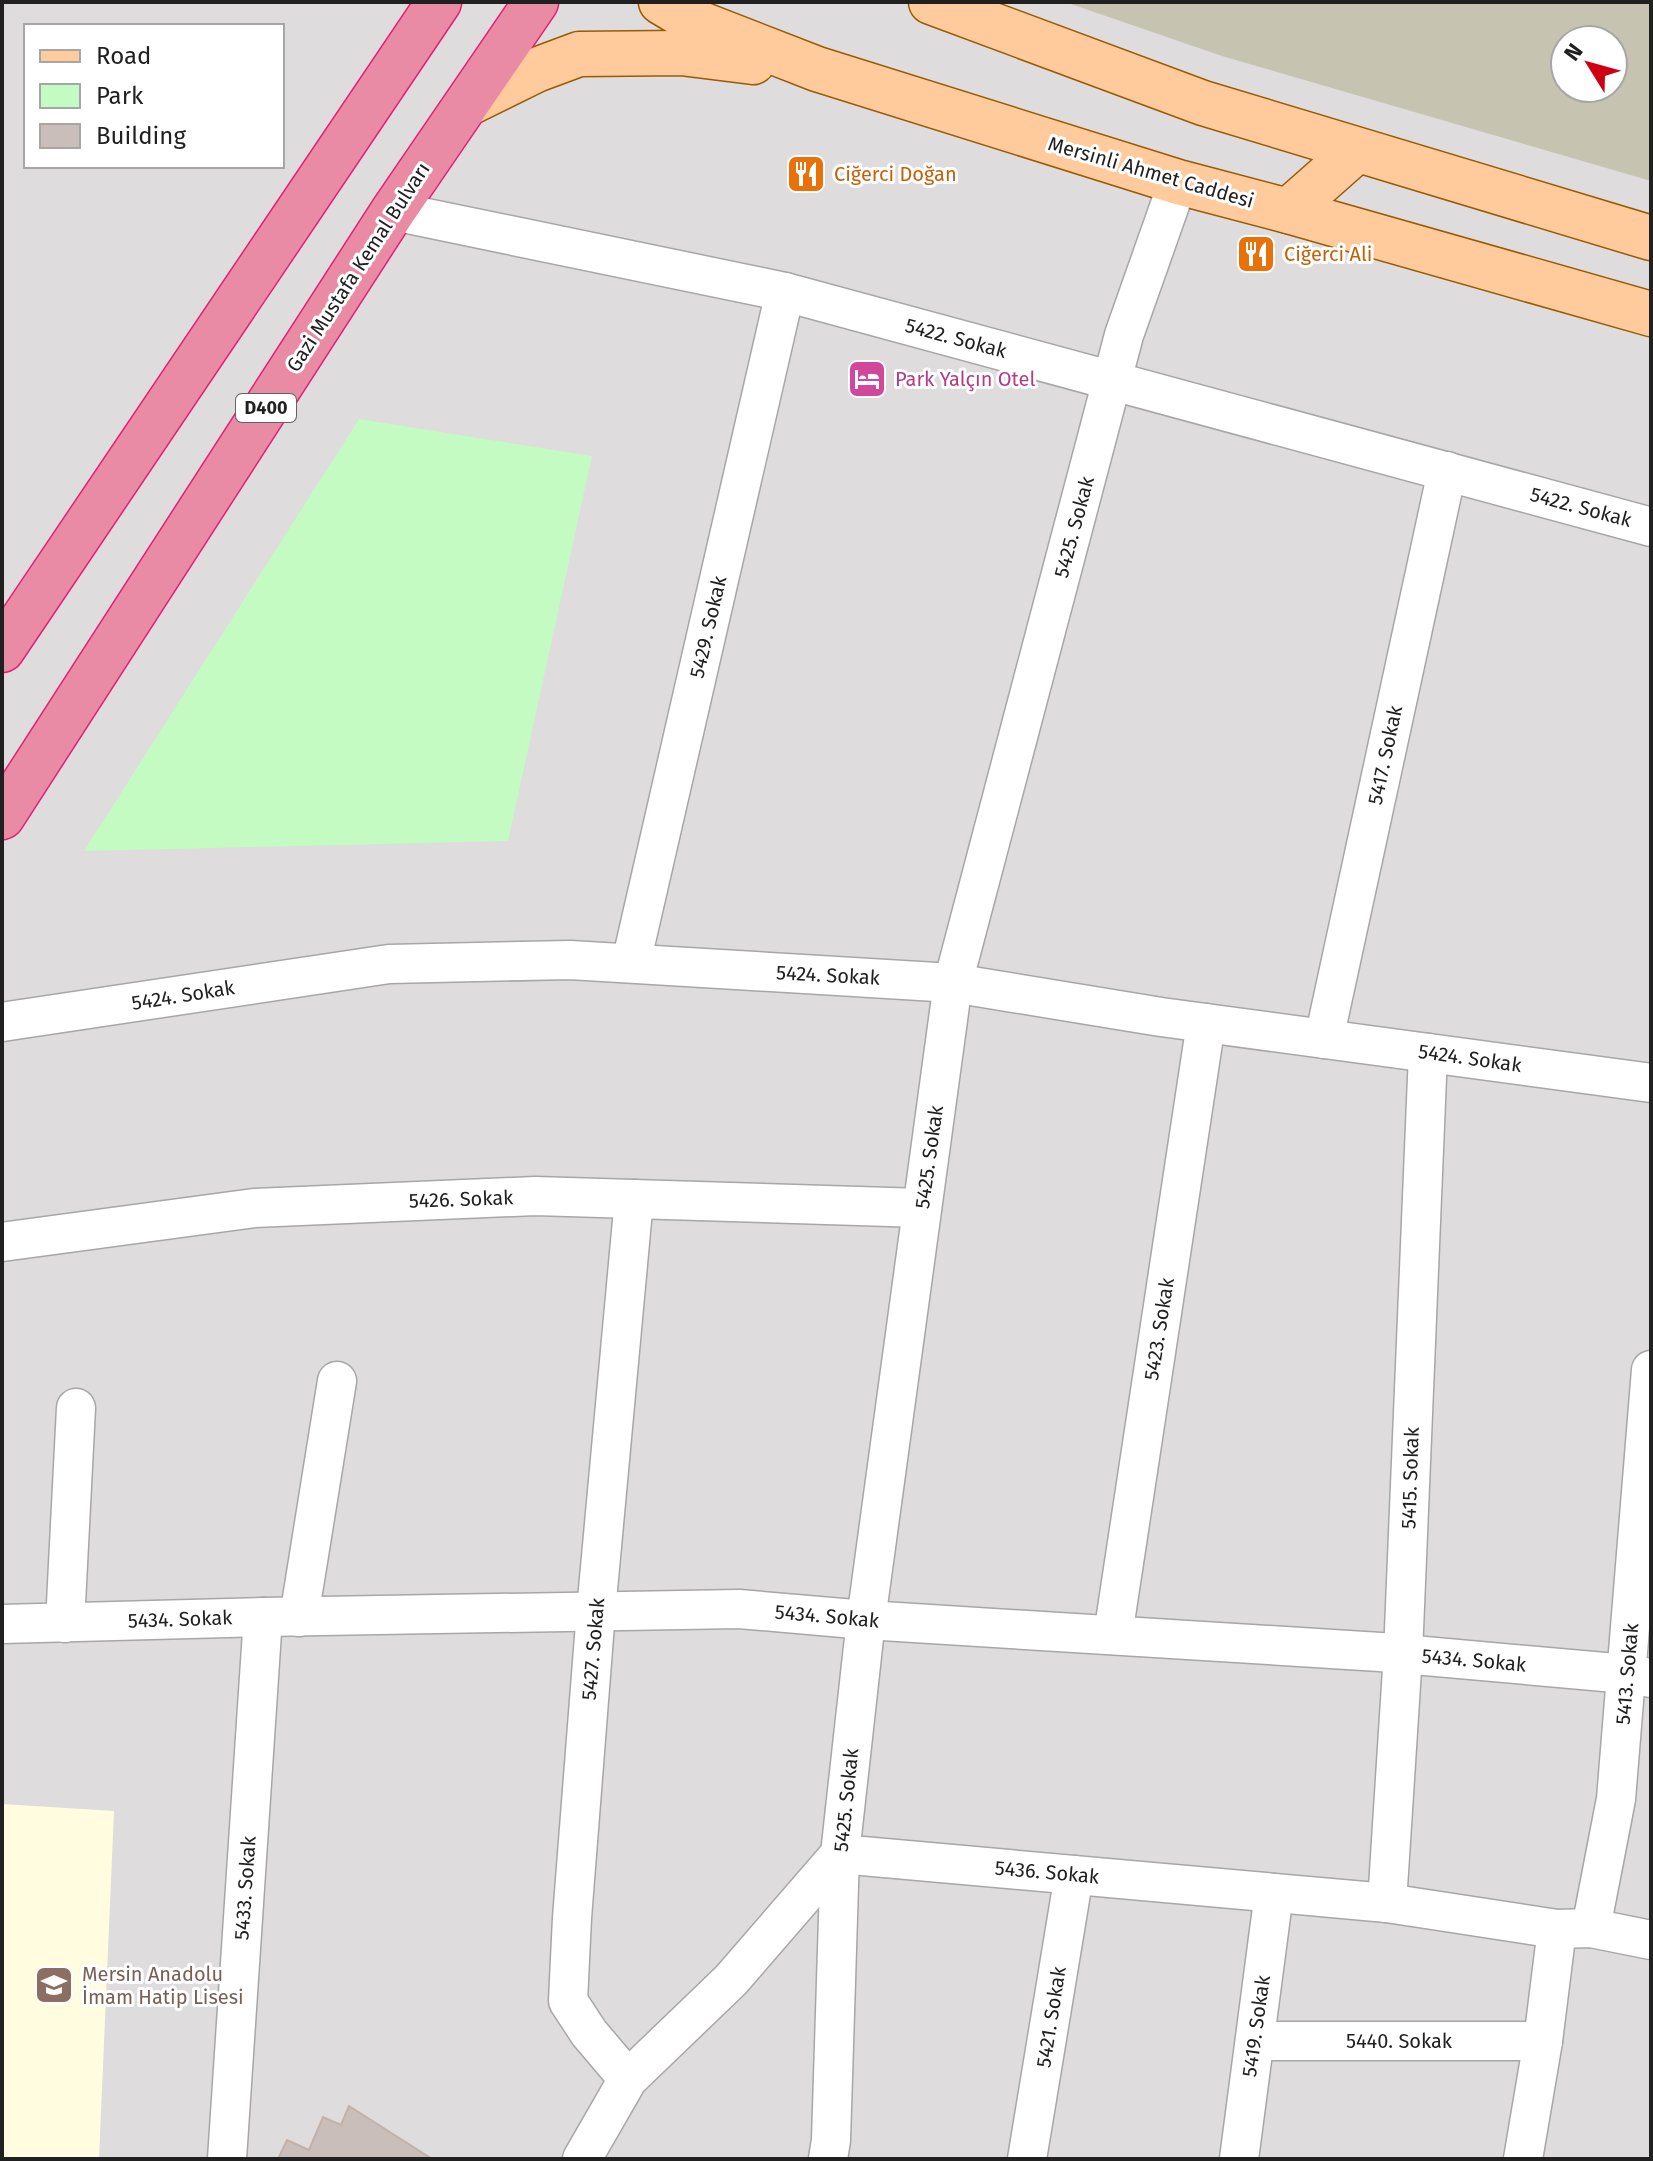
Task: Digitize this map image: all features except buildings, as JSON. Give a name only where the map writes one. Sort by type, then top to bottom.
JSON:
[{"type":"highway","points":[[2,650],[439,2]]},
{"type":"highway","name":"Gazi Mustafa Kemal Bulvarı","points":[[2,817],[393,211],[536,2]]},
{"type":"main road","name":"Mersinli Ahmet Caddesi","points":[[661,2],[691,20],[817,69],[1178,182],[1651,314]]},
{"type":"main road","points":[[931,2],[1203,103],[1651,238]]},
{"type":"main road","points":[[467,104],[536,70],[579,54],[681,53],[817,69]]},
{"type":"main road","points":[[1288,211],[1357,150]]},
{"type":"street","name":"5425. Sokak","points":[[828,2159],[840,1854],[866,1620],[953,983],[1124,335],[1178,182]]},
{"type":"street","name":"5422. Sokak","points":[[393,211],[785,292],[1651,527]]},
{"type":"street","name":"5429. Sokak","points":[[631,963],[785,292]]},
{"type":"street","name":"5417. Sokak","points":[[1324,1039],[1447,471]]},
{"type":"street","name":"5424. Sokak","points":[[2,1022],[389,964],[570,960],[953,983],[1206,1023],[1651,1083]]},
{"type":"street","name":"5423. Sokak","points":[[1113,1635],[1206,1023]]},
{"type":"street","name":"5415. Sokak","points":[[1387,1903],[1403,1654],[1428,1053]]},
{"type":"street","name":"5426. Sokak","points":[[2,1242],[254,1208],[535,1196],[922,1208]]},
{"type":"street","name":"5427. Sokak","points":[[628,2079],[589,2033],[568,2001],[596,1611],[634,1199]]},
{"type":"street","name":"5413. Sokak","points":[[1523,2159],[1543,2041],[1574,1929],[1616,1799],[1639,1676],[1651,1370]]},
{"type":"street","name":"5433. Sokak","points":[[227,2159],[281,1617],[337,1381]]},
{"type":"street","points":[[65,1623],[76,1408]]},
{"type":"street","name":"5434. Sokak","points":[[2,1624],[739,1609],[1403,1654],[1639,1676]]},
{"type":"street","points":[[582,2159],[628,2079],[731,1980],[840,1854]]},
{"type":"street","name":"5436. Sokak","points":[[840,1854],[1387,1903],[1651,1940]]},
{"type":"street","name":"5421. Sokak","points":[[1027,2159],[1074,1875]]},
{"type":"street","name":"5419. Sokak","points":[[1239,2159],[1274,1893]]},
{"type":"street","name":"5440. Sokak","points":[[1255,2041],[1543,2041]]},
{"type":"shaded area","points":[[2,2],[1651,2],[1651,2159],[2,2159]]},
{"type":"shaded area","points":[[1065,2],[1651,2],[1651,181],[1222,56]]},
{"type":"shaded area","name":"Mersin Anadolu İmam Hatip Lisesi","points":[[2,1804],[114,1811],[99,2159],[2,2159]]},
{"type":"green space","points":[[359,419],[592,456],[508,841],[84,851]]},
{"type":"place","name":"Ciğerci Doğan","points":[[806,174]]},
{"type":"place","name":"Ciğerci Ali","points":[[1256,254]]},
{"type":"place","name":"Park Yalçın Otel","points":[[867,379]]},
{"type":"place","name":"Mersin Anadolu İmam Hatip Lisesi","points":[[54,1985]]}]
